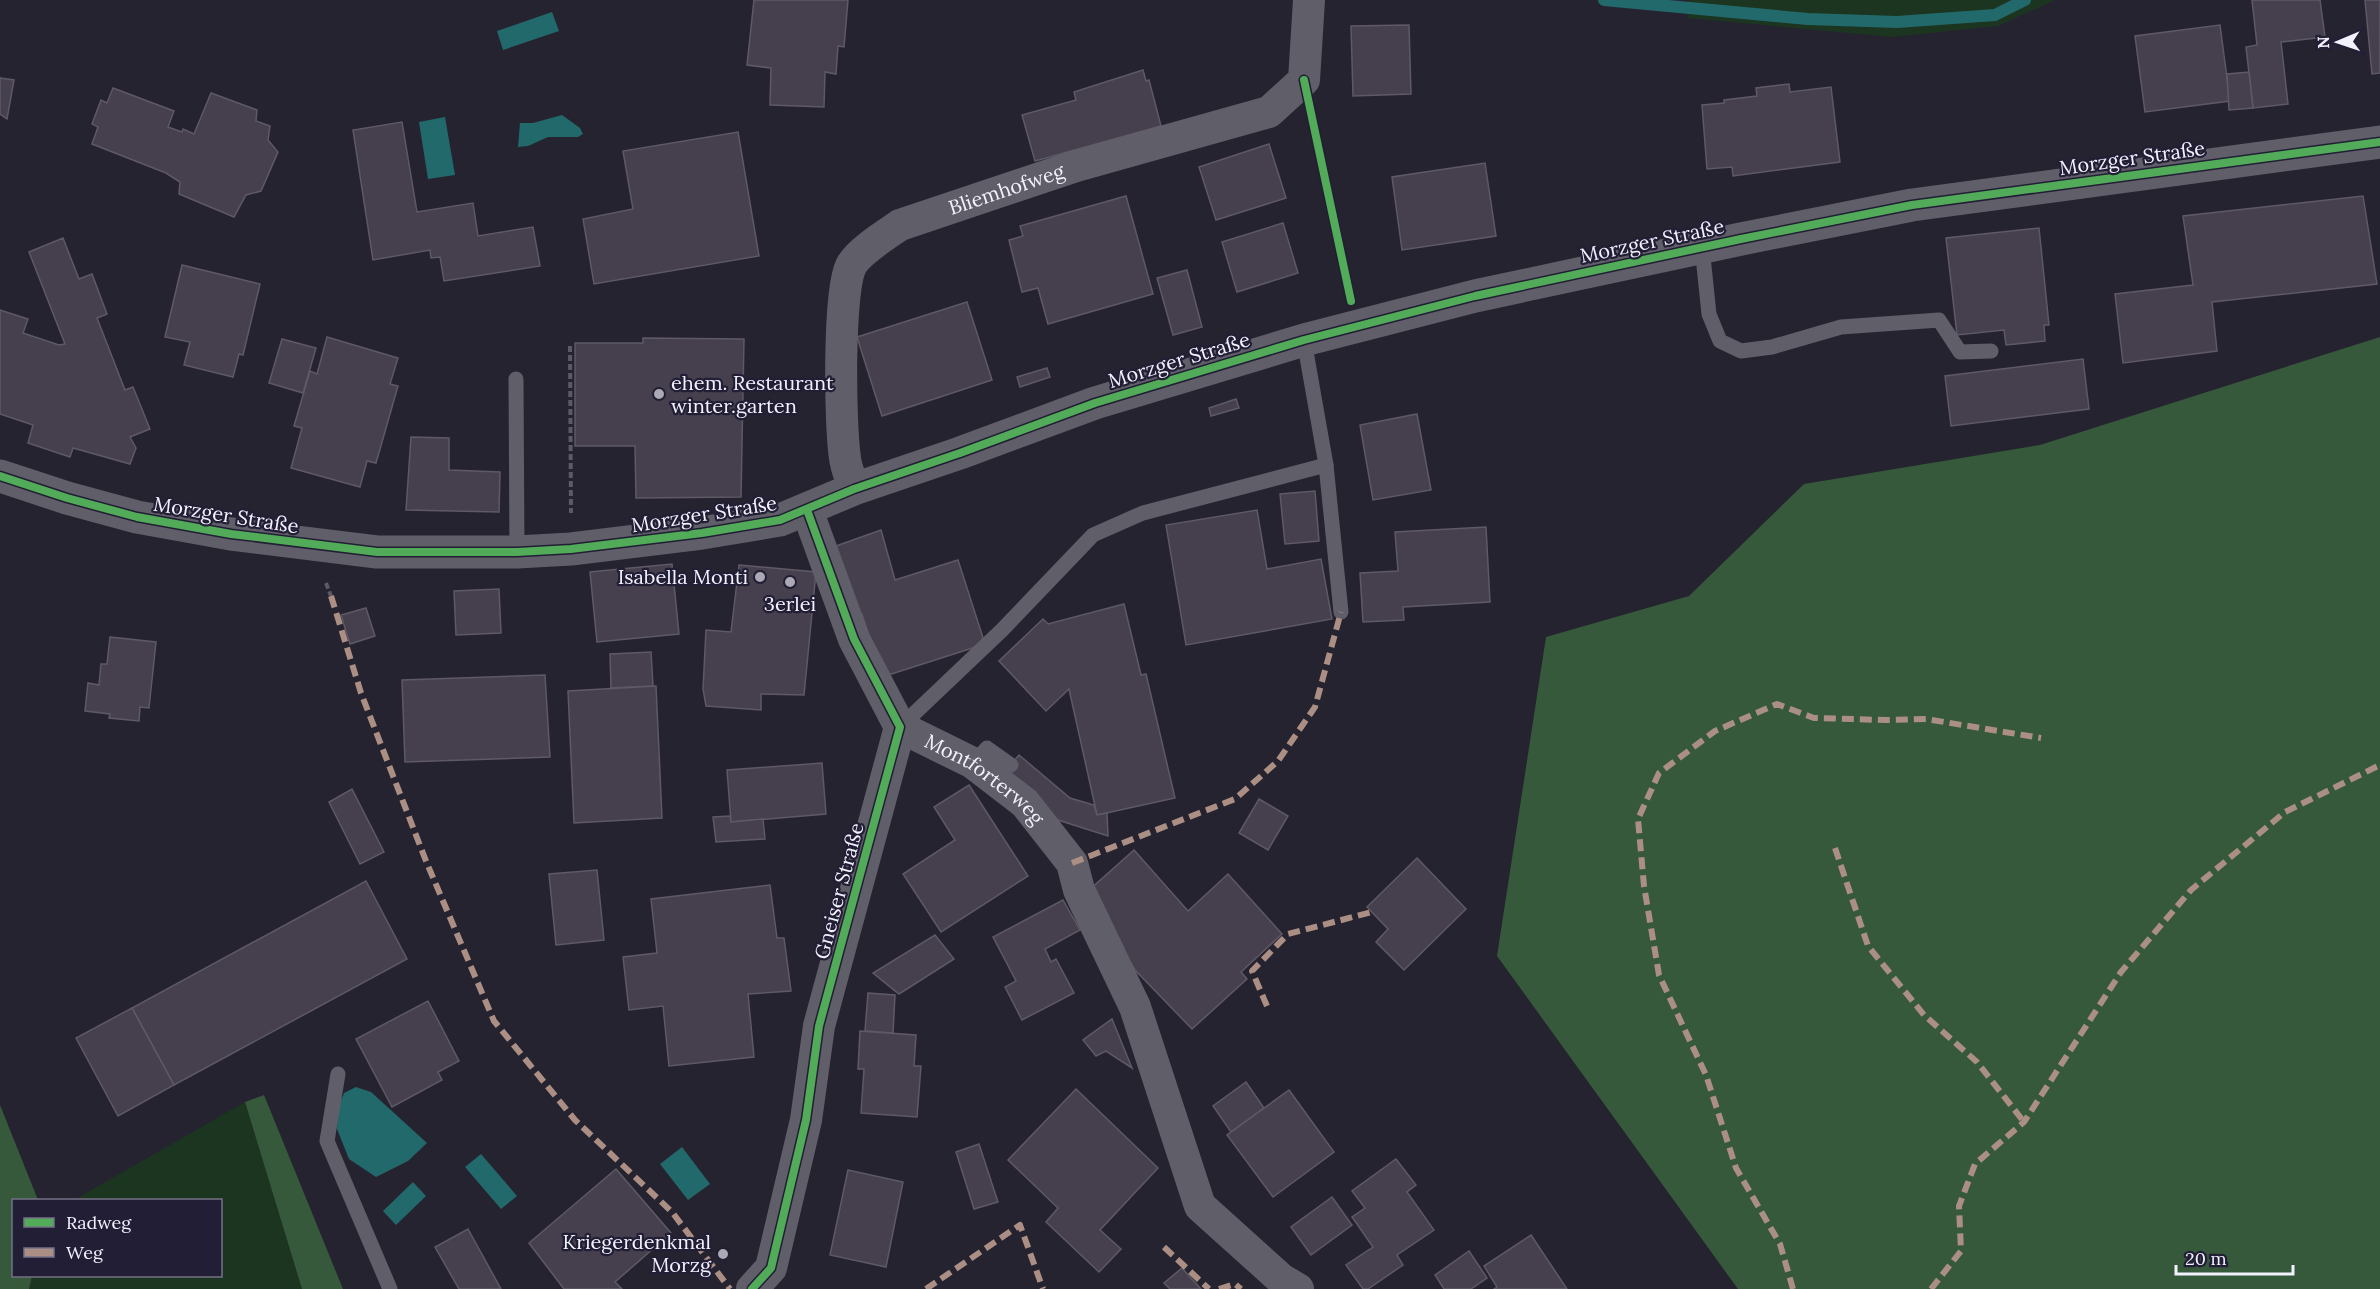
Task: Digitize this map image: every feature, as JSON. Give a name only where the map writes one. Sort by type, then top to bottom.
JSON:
[{"type":"street","points":[[1304,80],[1309,0]]},
{"type":"street","name":"Bliemhofweg","points":[[854,489],[845,459],[843,431],[844,293],[851,266],[875,242],[900,225],[1065,169],[1269,112],[1304,80]]},
{"type":"street","name":"Morzger Straße","points":[[0,476],[67,498],[137,517],[231,534],[377,552],[517,552],[582,548],[690,535],[780,520],[854,489],[1095,403],[1304,340],[1475,296],[1912,205],[2380,142]]},
{"type":"street","points":[[807,510],[854,639],[900,728]]},
{"type":"street","name":"Montforterweg","points":[[900,728],[973,763],[1025,803],[1072,863],[1079,890],[1135,1007],[1200,1206],[1281,1279],[1298,1289]]},
{"type":"street","name":"Gneiser Straße","points":[[752,1289],[771,1268],[806,1120],[819,1026],[900,728]]},
{"type":"lane","points":[[1702,247],[1709,314],[1720,341],[1741,351],[1772,348],[1841,327],[1939,320],[1960,352],[1991,351]]},
{"type":"lane","points":[[1304,340],[1326,465],[1341,612]]},
{"type":"lane","points":[[516,379],[517,552]]},
{"type":"lane","name":"Montforterweg","points":[[900,728],[1002,630],[1092,535],[1143,513],[1326,465]]},
{"type":"lane","points":[[973,763],[987,748],[1011,765]]},
{"type":"lane","points":[[338,1074],[327,1141],[390,1289]]},
{"type":"path","points":[[1304,80],[1352,301]]},
{"type":"path","points":[[570,346],[571,513]]},
{"type":"shaded area","points":[[1690,0],[2055,0],[1998,26],[1892,37],[1687,18]]},
{"type":"shaded area","points":[[552,12],[559,31],[503,50],[497,31]]},
{"type":"shaded area","points":[[562,115],[580,128],[583,134],[578,137],[548,137],[528,146],[518,147],[520,123],[533,123]]},
{"type":"shaded area","points":[[445,117],[455,175],[428,179],[419,122]]},
{"type":"shaded area","points":[[2380,337],[2380,1289],[1738,1289],[1497,956],[1546,637],[1689,596],[1804,484],[2040,445]]},
{"type":"shaded area","points":[[356,1087],[371,1092],[427,1143],[408,1161],[376,1177],[349,1159],[337,1129],[338,1108],[344,1093]]},
{"type":"shaded area","points":[[264,1095],[343,1289],[302,1289],[245,1102]]},
{"type":"shaded area","points":[[245,1102],[302,1289],[29,1289],[32,1277],[222,1277],[222,1199],[76,1199]]},
{"type":"shaded area","points":[[0,1105],[38,1199],[12,1199],[12,1277],[32,1277],[29,1289],[0,1289]]},
{"type":"shaded area","points":[[682,1147],[710,1184],[688,1200],[660,1164]]},
{"type":"shaded area","points":[[481,1154],[517,1196],[501,1209],[465,1167]]},
{"type":"shaded area","points":[[413,1182],[426,1196],[396,1225],[383,1211]]},
{"type":"building","points":[[754,0],[848,0],[844,47],[838,46],[836,74],[825,72],[824,107],[770,105],[771,68],[747,65]]},
{"type":"building","points":[[2252,0],[2320,0],[2325,37],[2281,42],[2288,104],[2253,108],[2246,47],[2257,45]]},
{"type":"building","points":[[2365,0],[2380,0],[2380,73],[2372,74]]},
{"type":"building","points":[[1409,25],[1411,94],[1353,96],[1351,26]]},
{"type":"building","points":[[2220,25],[2230,101],[2145,112],[2135,36]]},
{"type":"building","points":[[1143,70],[1146,81],[1149,80],[1161,126],[1035,161],[1022,115],[1076,100],[1074,92]]},
{"type":"building","points":[[2249,72],[2253,108],[2229,110],[2227,74]]},
{"type":"building","points":[[0,78],[14,80],[7,119],[0,114]]},
{"type":"building","points":[[1789,84],[1790,92],[1831,87],[1840,162],[1733,176],[1732,167],[1707,169],[1702,105],[1757,96],[1756,88]]},
{"type":"building","points":[[113,88],[174,111],[168,127],[182,132],[183,129],[194,134],[211,93],[257,110],[256,121],[270,126],[268,140],[278,152],[261,191],[246,195],[234,217],[179,194],[180,182],[166,173],[92,144],[98,127],[92,124],[101,100],[107,103]]},
{"type":"building","points":[[402,122],[417,212],[473,203],[478,236],[533,227],[540,266],[444,281],[440,257],[431,258],[430,250],[373,260],[353,130]]},
{"type":"building","points":[[738,132],[759,256],[594,284],[583,219],[633,209],[623,151]]},
{"type":"building","points":[[1269,144],[1286,198],[1216,220],[1199,167]]},
{"type":"building","points":[[1485,163],[1496,236],[1402,250],[1392,177]]},
{"type":"building","points":[[1126,196],[1153,294],[1048,324],[1038,288],[1022,292],[1009,240],[1023,236],[1020,226]]},
{"type":"building","points":[[2363,196],[2377,284],[2212,302],[2217,351],[2123,363],[2115,294],[2193,285],[2183,216]]},
{"type":"building","points":[[1283,223],[1298,273],[1237,292],[1222,242]]},
{"type":"building","points":[[2039,228],[2049,325],[2044,325],[2045,341],[2006,345],[2004,330],[1957,335],[1946,238]]},
{"type":"building","points":[[63,238],[79,279],[92,274],[107,314],[97,318],[125,390],[133,387],[150,429],[130,437],[136,448],[130,464],[73,448],[70,457],[28,443],[33,425],[0,414],[0,310],[28,319],[23,333],[59,345],[65,344],[29,252]]},
{"type":"building","points":[[182,265],[260,284],[243,355],[239,354],[233,377],[184,365],[190,342],[165,337]]},
{"type":"building","points":[[1187,270],[1202,327],[1173,335],[1157,278]]},
{"type":"building","points":[[967,302],[992,380],[882,416],[857,337]]},
{"type":"building","points":[[327,337],[398,358],[390,384],[398,386],[376,463],[367,461],[360,487],[291,468],[302,428],[294,426],[310,371],[317,374]]},
{"type":"building","name":"ehem. Restaurant winter.garten","points":[[643,338],[744,339],[741,497],[636,498],[635,446],[575,446],[575,343],[643,343]]},
{"type":"building","points":[[282,339],[316,348],[303,393],[269,383]]},
{"type":"building","points":[[2083,359],[2089,409],[1951,426],[1945,376]]},
{"type":"building","points":[[1047,368],[1050,377],[1020,387],[1017,377]]},
{"type":"building","points":[[1236,399],[1239,408],[1211,416],[1209,408]]},
{"type":"building","points":[[1417,414],[1431,490],[1373,500],[1360,425]]},
{"type":"building","points":[[411,437],[449,438],[449,470],[500,472],[499,512],[406,510]]},
{"type":"building","points":[[1315,491],[1319,541],[1285,544],[1280,494]]},
{"type":"building","points":[[1257,510],[1267,569],[1321,559],[1332,619],[1186,645],[1166,525]]},
{"type":"building","points":[[1486,527],[1490,602],[1403,607],[1404,620],[1363,622],[1360,573],[1398,571],[1395,532]]},
{"type":"building","points":[[881,530],[895,580],[958,560],[985,644],[882,677],[862,614],[855,617],[836,546]]},
{"type":"building","points":[[672,564],[679,634],[597,642],[590,572]]},
{"type":"building","points":[[739,565],[816,572],[804,695],[761,694],[761,710],[706,706],[703,689],[706,630],[731,632]]},
{"type":"building","points":[[499,589],[501,633],[456,635],[454,591]]},
{"type":"building","points":[[1124,604],[1141,675],[1146,674],[1175,798],[1097,815],[1069,689],[1046,711],[999,661],[1043,619],[1048,624]]},
{"type":"building","points":[[366,608],[375,636],[350,644],[341,615]]},
{"type":"building","points":[[110,637],[156,642],[149,708],[140,707],[139,721],[109,718],[110,714],[85,711],[88,683],[99,685],[101,664],[107,664]]},
{"type":"building","points":[[651,652],[653,686],[611,688],[610,654]]},
{"type":"building","points":[[545,675],[550,757],[405,762],[402,680]]},
{"type":"building","points":[[656,686],[662,818],[574,823],[568,691]]},
{"type":"building","points":[[1019,755],[1070,798],[1094,805],[1097,815],[1107,813],[1108,836],[1058,820],[1004,773]]},
{"type":"building","points":[[822,763],[826,814],[731,822],[727,770]]},
{"type":"building","points":[[969,785],[1028,876],[941,932],[903,874],[955,840],[934,807]]},
{"type":"building","points":[[352,789],[384,852],[360,864],[329,802]]},
{"type":"building","points":[[1259,799],[1288,816],[1268,850],[1239,833]]},
{"type":"building","points":[[730,816],[731,822],[763,819],[765,839],[716,842],[713,817]]},
{"type":"building","points":[[1134,850],[1188,911],[1228,874],[1282,934],[1241,972],[1247,979],[1192,1029],[1135,970],[1087,892]]},
{"type":"building","points":[[1417,858],[1466,909],[1404,970],[1376,942],[1388,929],[1367,907]]},
{"type":"building","points":[[597,870],[604,940],[556,945],[549,874]]},
{"type":"building","points":[[366,881],[407,959],[174,1085],[132,1008]]},
{"type":"building","points":[[770,885],[777,938],[784,938],[791,991],[748,994],[754,1057],[669,1066],[663,1006],[629,1010],[623,957],[657,953],[651,899]]},
{"type":"building","points":[[1063,900],[1080,930],[1045,949],[1051,962],[1056,959],[1074,993],[1022,1020],[1005,987],[1016,981],[993,937]]},
{"type":"building","points":[[935,935],[954,959],[899,994],[873,973]]},
{"type":"building","points":[[868,993],[895,995],[893,1033],[865,1031]]},
{"type":"building","points":[[428,1001],[459,1061],[438,1072],[442,1080],[392,1107],[356,1039]]},
{"type":"building","points":[[132,1008],[174,1085],[118,1116],[76,1038]]},
{"type":"building","points":[[1112,1019],[1132,1068],[1106,1051],[1096,1056],[1083,1040]]},
{"type":"building","points":[[860,1031],[916,1035],[914,1066],[921,1066],[917,1117],[861,1113],[864,1069],[858,1069]]},
{"type":"building","points":[[1246,1082],[1264,1108],[1231,1132],[1213,1106]]},
{"type":"building","points":[[1076,1089],[1158,1168],[1100,1230],[1121,1249],[1099,1272],[1046,1222],[1058,1208],[1008,1160]]},
{"type":"building","points":[[1289,1090],[1334,1152],[1273,1197],[1227,1135]]},
{"type":"building","points":[[979,1144],[998,1202],[974,1209],[956,1152]]},
{"type":"building","points":[[1396,1159],[1416,1185],[1407,1192],[1434,1230],[1397,1255],[1403,1265],[1368,1289],[1363,1289],[1346,1265],[1373,1247],[1352,1217],[1365,1208],[1352,1191]]},
{"type":"building","points":[[616,1169],[671,1233],[615,1282],[622,1289],[564,1289],[529,1243]]},
{"type":"building","points":[[848,1170],[903,1182],[886,1267],[830,1255]]},
{"type":"building","points":[[1332,1197],[1352,1225],[1311,1255],[1291,1227]]},
{"type":"building","points":[[468,1229],[501,1289],[459,1289],[435,1247]]},
{"type":"building","points":[[1531,1235],[1567,1289],[1494,1289],[1497,1287],[1484,1266]]},
{"type":"building","points":[[1469,1251],[1487,1278],[1471,1289],[1444,1289],[1435,1275]]},
{"type":"building","points":[[1182,1268],[1201,1289],[1170,1289],[1164,1283]]},
{"type":"waterway","points":[[1604,0],[1808,19],[1897,22],[1995,15],[2025,0]]},
{"type":"marked path","points":[[331,596],[361,693],[426,861],[494,1021],[575,1120],[672,1212],[730,1289]]},
{"type":"marked path","points":[[1072,863],[1235,799],[1278,761],[1315,707],[1341,612]]},
{"type":"marked path","points":[[1793,1289],[1780,1244],[1736,1168],[1706,1075],[1659,975],[1644,886],[1638,819],[1659,773],[1715,731],[1777,704],[1814,718],[1926,719],[2041,738]]},
{"type":"marked path","points":[[1931,1289],[1961,1251],[1959,1206],[1975,1164],[2024,1122],[2121,972],[2191,890],[2285,812],[2380,765]]},
{"type":"marked path","points":[[1835,848],[1868,946],[1924,1015],[1977,1062],[2024,1122]]},
{"type":"marked path","points":[[1267,1006],[1252,971],[1288,934],[1372,912]]},
{"type":"marked path","points":[[926,1289],[1020,1225],[1043,1289]]},
{"type":"marked path","points":[[1164,1247],[1209,1289]]},
{"type":"marked path","points":[[1219,1289],[1235,1284],[1241,1289]]},
{"type":"cycle path","points":[[1304,80],[1351,301]]},
{"type":"cycle path","points":[[0,476],[67,498],[137,517],[231,534],[377,552],[517,552],[571,549],[702,533],[780,520],[854,489],[1095,403],[1304,340],[1475,296],[1912,205],[2380,142]]},
{"type":"cycle path","points":[[752,1289],[771,1268],[806,1120],[819,1026],[900,727],[854,639],[807,510]]},
{"type":"place","name":"ehem. Restaurant winter.garten","points":[[659,394]]},
{"type":"place","name":"Isabella Monti","points":[[760,577]]},
{"type":"place","name":"3erlei","points":[[790,582]]},
{"type":"place","name":"Kriegerdenkmal Morzg","points":[[723,1254]]}]
